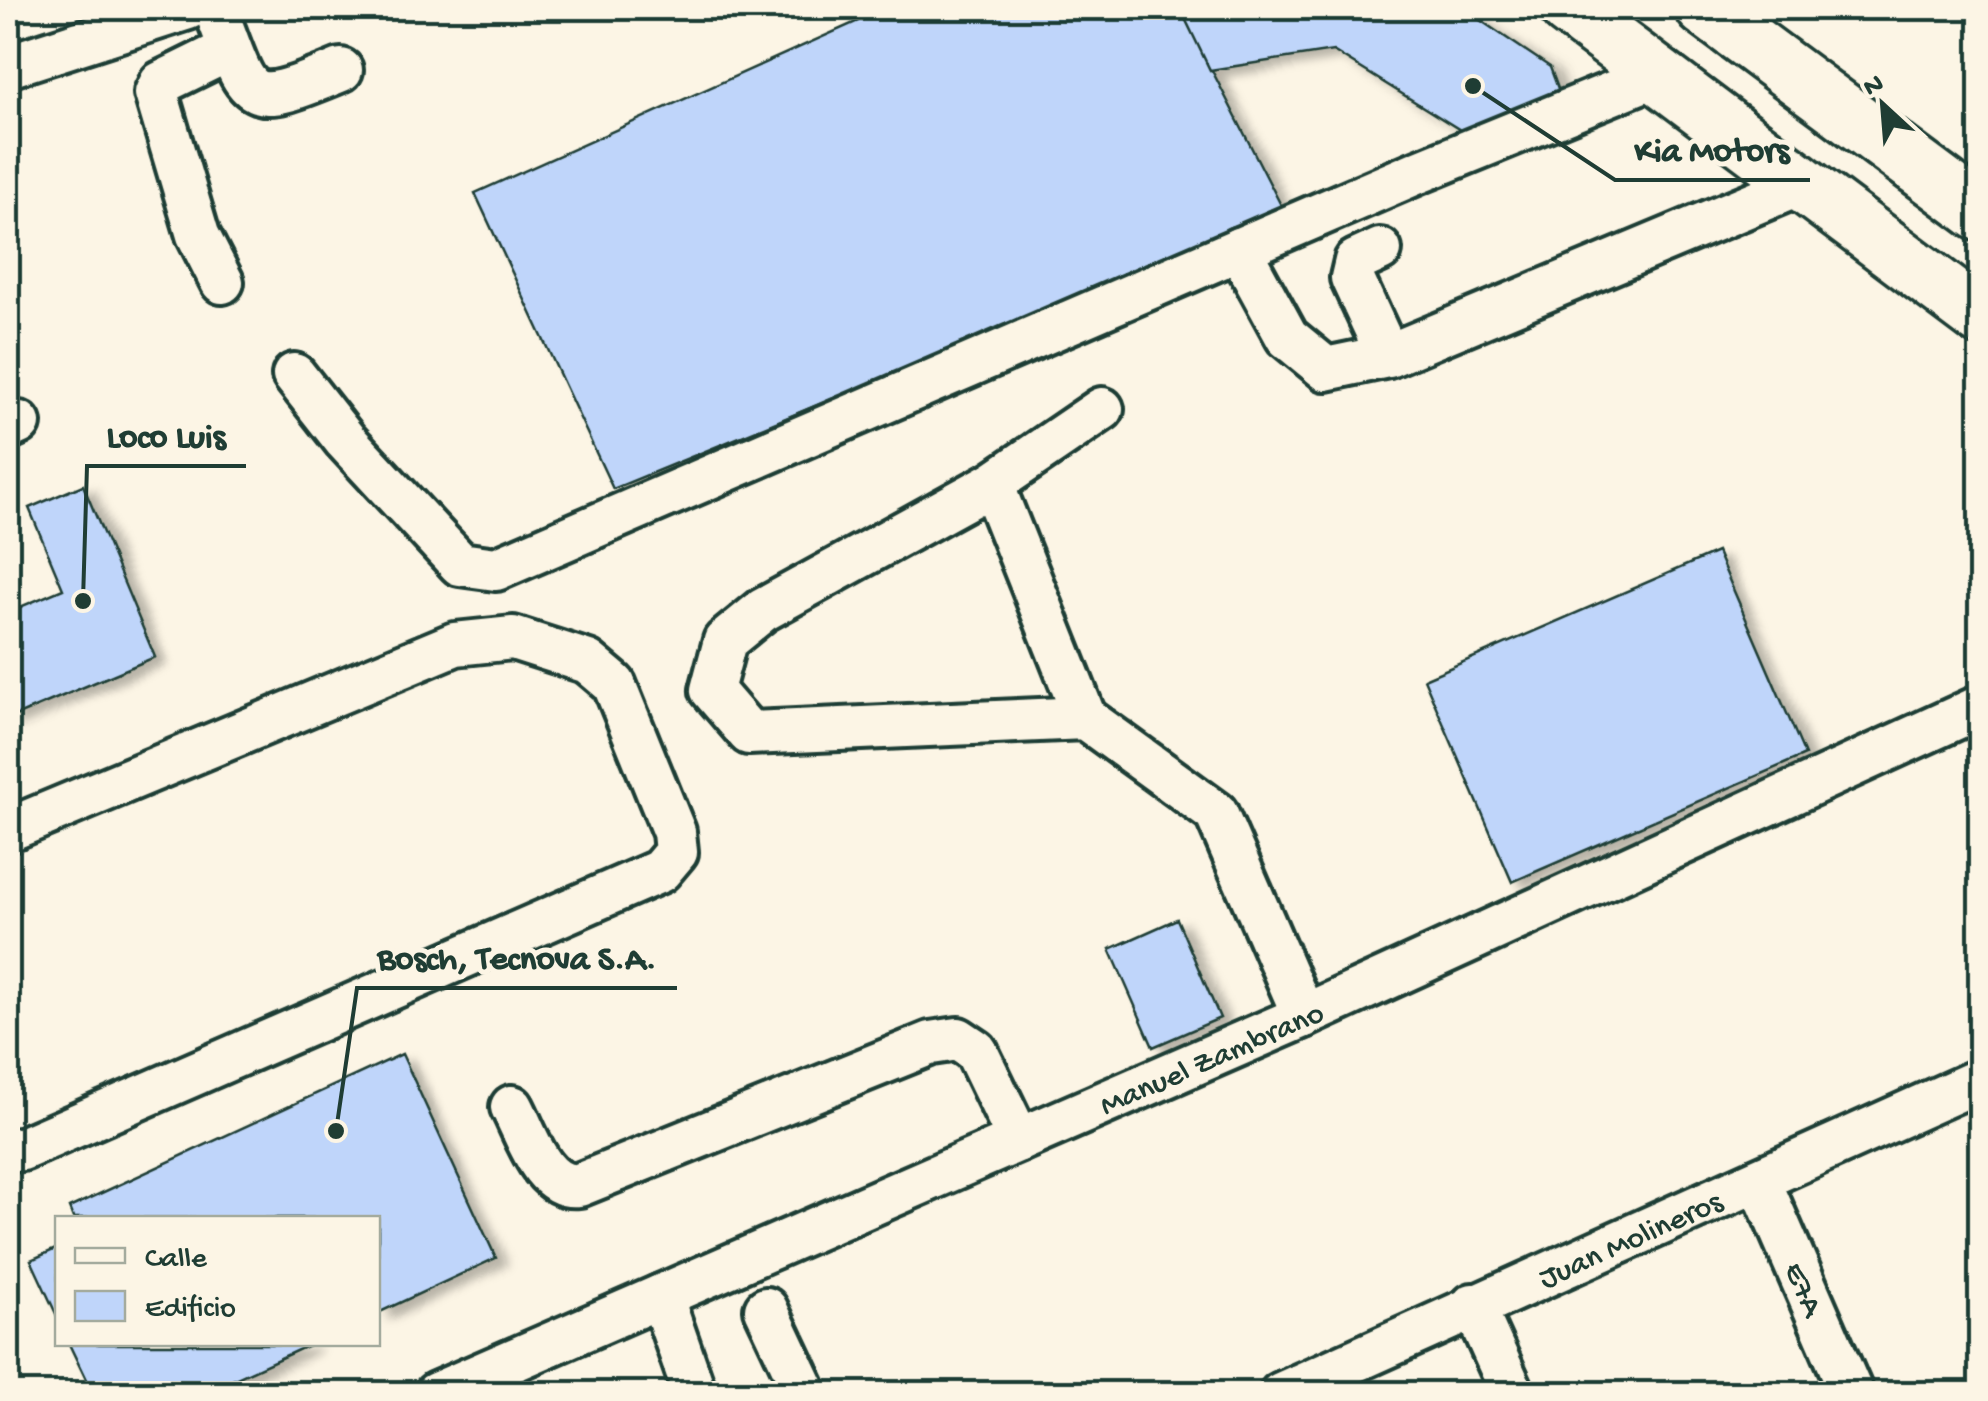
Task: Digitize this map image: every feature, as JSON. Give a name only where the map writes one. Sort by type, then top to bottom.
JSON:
[{"type":"main road","points":[[1568,8],[1980,317]]},
{"type":"main road","points":[[1704,8],[1980,213]]},
{"type":"street","points":[[8,66],[188,8]]},
{"type":"street","points":[[215,8],[244,85],[261,96],[280,96],[342,70]]},
{"type":"street","points":[[222,282],[198,235],[156,93],[161,82],[230,49]]},
{"type":"street","points":[[294,374],[345,440],[460,564],[496,569],[1239,249],[1659,74]]},
{"type":"street","points":[[1239,249],[1287,337],[1326,370],[1388,356],[1805,182]]},
{"type":"street","points":[[1380,250],[1356,262],[1352,278],[1388,356]]},
{"type":"street","points":[[1085,718],[749,733],[712,690],[725,641],[763,610],[992,484],[1102,409]]},
{"type":"street","points":[[992,484],[1085,718],[1216,813],[1304,1016]]},
{"type":"street","points":[[8,830],[455,644],[513,638],[588,662],[614,684],[674,832],[676,852],[660,871],[22,1150],[8,1150]]},
{"type":"street","name":"Manuel Zambrano","points":[[436,1394],[1304,1016],[1980,706]]},
{"type":"street","points":[[512,1107],[550,1178],[564,1187],[579,1185],[931,1043],[958,1039],[976,1051],[1020,1140]]},
{"type":"street","name":"Juan Molineros","points":[[1281,1394],[1980,1080]]},
{"type":"street","name":"E7A","points":[[1760,1180],[1852,1394]]},
{"type":"street","points":[[661,1296],[695,1394]]},
{"type":"street","points":[[1473,1305],[1513,1394]]},
{"type":"street","points":[[766,1309],[806,1394]]},
{"type":"building","points":[[887,8],[1180,8],[1285,213],[613,489],[475,193]]},
{"type":"building","points":[[1180,8],[1462,8],[1550,67],[1563,102],[1470,136],[1333,51],[1210,70]]},
{"type":"building","points":[[83,485],[155,657],[8,719],[8,612],[63,589],[29,508]]},
{"type":"building","points":[[1717,552],[1805,755],[1512,882],[1424,679]]},
{"type":"building","points":[[1177,919],[1220,1018],[1153,1047],[1110,949]]},
{"type":"building","points":[[402,1054],[496,1258],[380,1312],[380,1216],[72,1216],[69,1208]]},
{"type":"building","points":[[55,1249],[55,1312],[31,1260]]},
{"type":"building","points":[[70,1346],[307,1346],[202,1394],[93,1394]]},
{"type":"place","name":"Kia Motors","points":[[1473,86]]},
{"type":"place","name":"Loco Luis","points":[[83,601]]},
{"type":"place","name":"Bosch, Tecnova S.A.","points":[[336,1131]]}]
